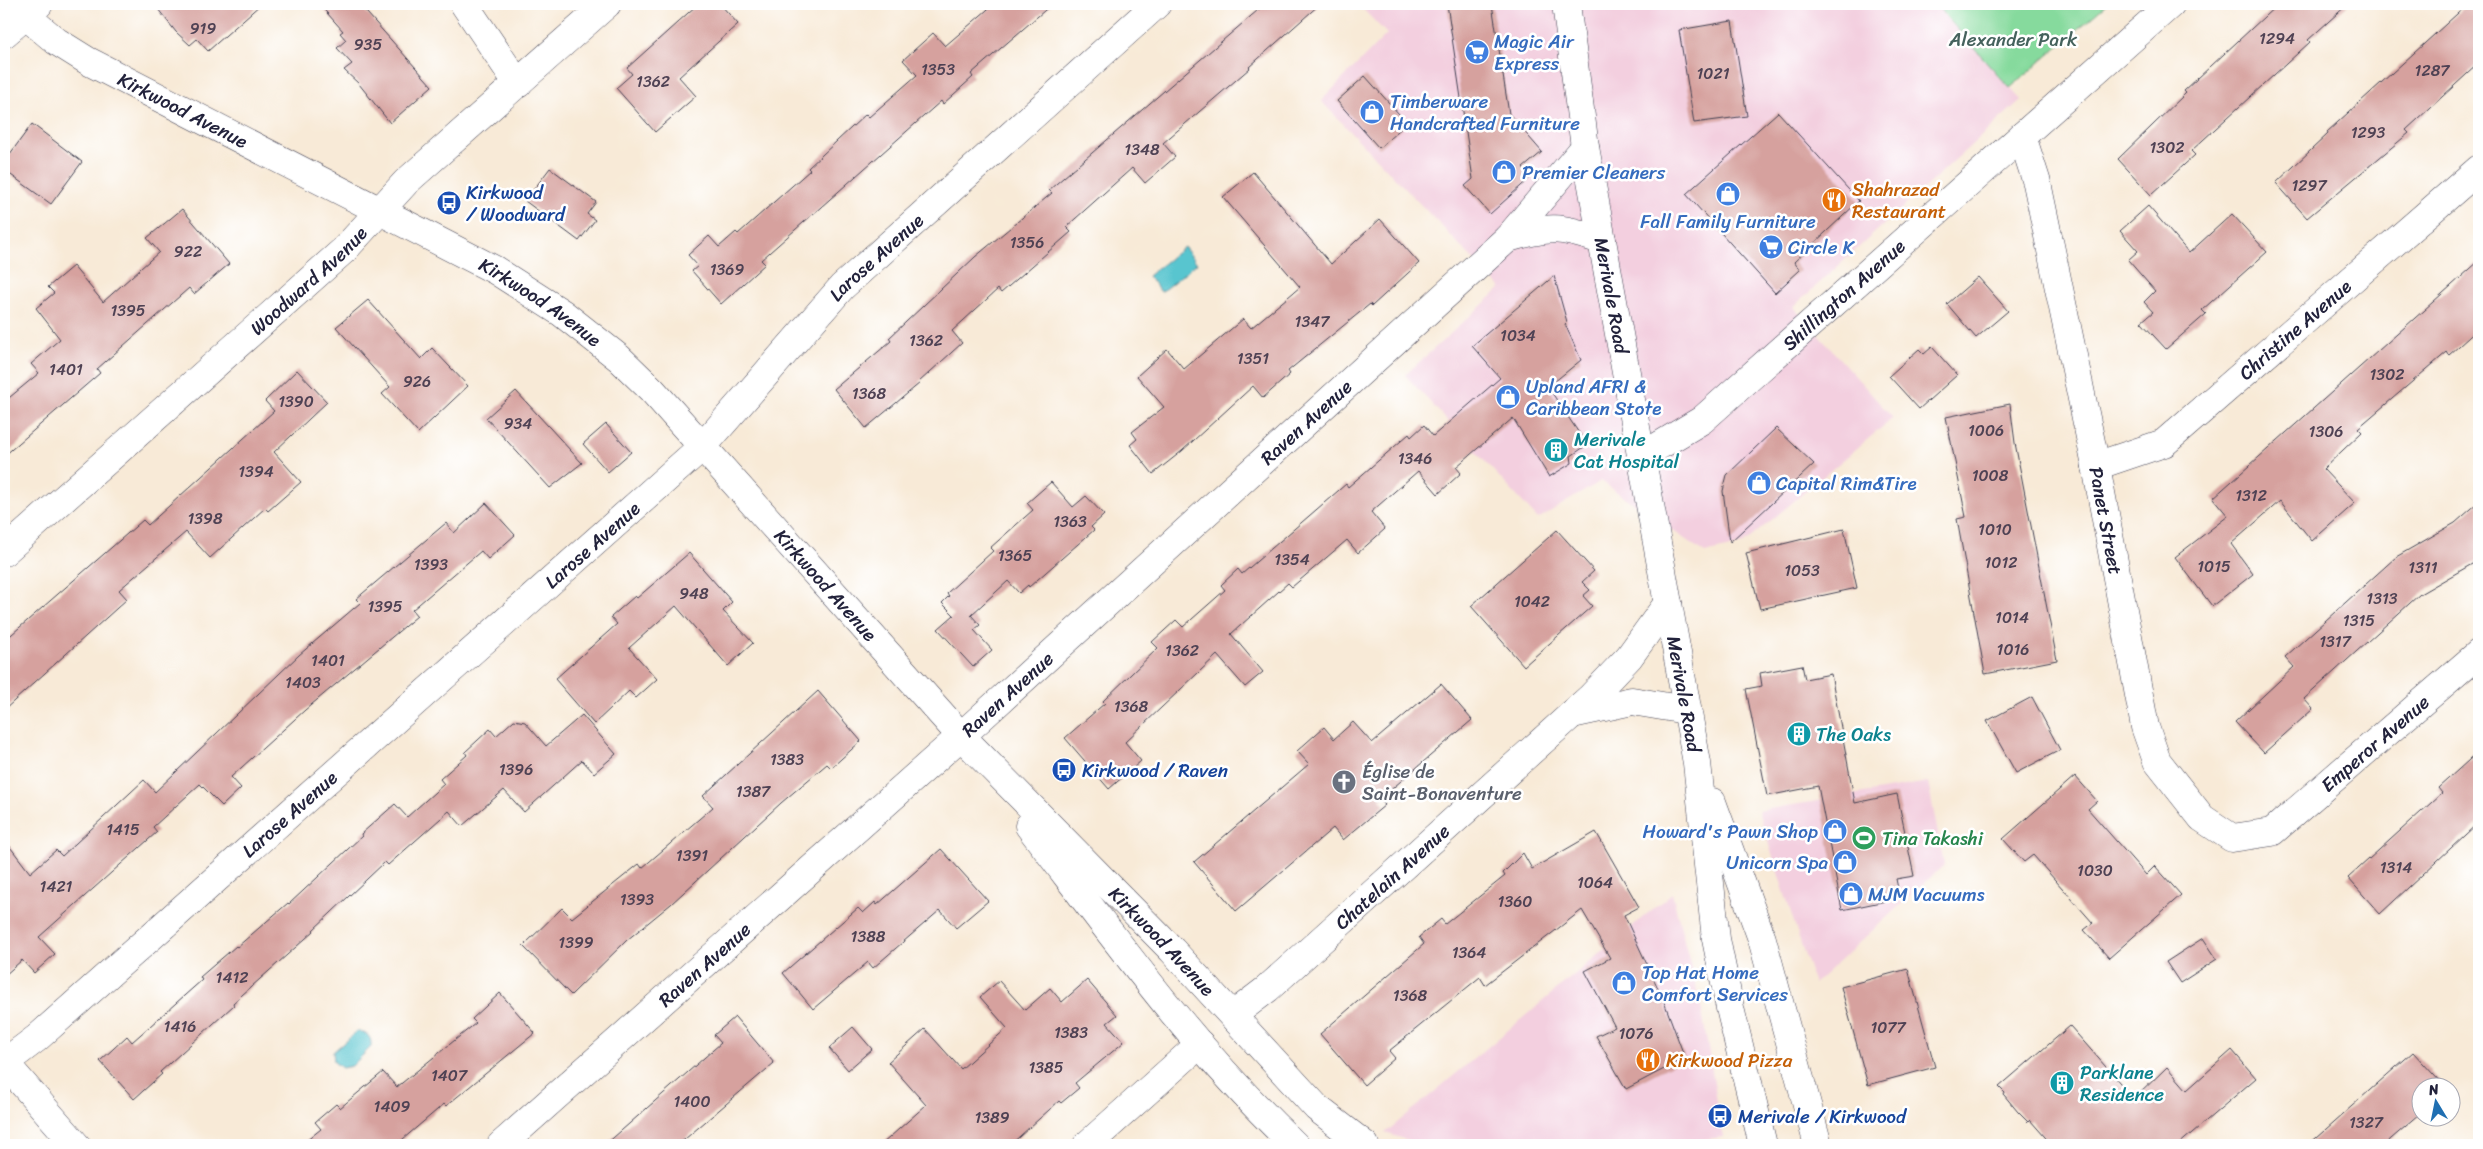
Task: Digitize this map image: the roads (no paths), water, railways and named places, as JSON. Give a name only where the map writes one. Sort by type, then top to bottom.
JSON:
[{"type":"street","points":[[464,4],[518,84]]},
{"type":"street","name":"Woodward Avenue","points":[[4,552],[344,250],[377,211],[468,126],[607,4]]},
{"type":"street","name":"Larose Avenue","points":[[4,1063],[43,1033],[703,446],[842,287],[1157,4]]},
{"type":"street","name":"Merivale Road","points":[[1566,4],[1585,146],[1697,763],[1716,939],[1762,1145]]},
{"type":"street","name":"Shillington Avenue","points":[[1642,456],[1702,420],[2171,4]]},
{"type":"street","points":[[4,34],[25,8]]},
{"type":"street","name":"Kirkwood Avenue","points":[[25,8],[56,41],[88,61],[377,211],[462,252],[530,291],[562,313],[619,358],[703,446],[961,736],[1233,1016],[1317,1108],[1365,1145]]},
{"type":"street","name":"Panet Street","points":[[2022,136],[2037,183],[2096,466],[2145,727],[2157,761],[2202,818],[2232,838],[2270,832]]},
{"type":"street","name":"Raven Avenue","points":[[501,1145],[961,736],[1508,238],[1585,146]]},
{"type":"street","name":"Christine Avenue","points":[[2096,466],[2164,443],[2479,169]]},
{"type":"street","name":"Raven Avenue","points":[[1508,238],[1540,229],[1558,228],[1602,240]]},
{"type":"street","name":"Chatelain Avenue","points":[[1233,1016],[1268,989],[1570,715],[1629,657],[1668,603]]},
{"type":"street","name":"Emperor Avenue","points":[[2270,832],[2479,653]]},
{"type":"street","name":"Chatelain Avenue","points":[[1570,715],[1632,701],[1686,710]]},
{"type":"street","name":"Kirkwood Avenue","points":[[961,736],[1144,978],[1272,1124],[1295,1145]]},
{"type":"street","name":"Merivale Road","points":[[1697,763],[1762,938],[1818,1145]]},
{"type":"street","points":[[1087,1145],[1200,1044]]},
{"type":"street","points":[[4,1063],[76,1145]]},
{"type":"water","points":[[1184,247],[1197,263],[1161,292],[1148,276]]},
{"type":"water","points":[[357,1031],[368,1036],[371,1040],[371,1047],[352,1066],[342,1068],[334,1062],[333,1052]]},
{"type":"place","name":"Magic Air Express","points":[[1477,52]]},
{"type":"place","name":"Timberware Handcrafted Furniture","points":[[1372,112]]},
{"type":"place","name":"Premier Cleaners","points":[[1504,172]]},
{"type":"place","name":"Fall Family Furniture","points":[[1728,194]]},
{"type":"place","name":"Shahrazad Restaurant","points":[[1834,200]]},
{"type":"place","name":"Kirkwood / Woodward","points":[[449,203]]},
{"type":"place","name":"Circle K","points":[[1771,247]]},
{"type":"place","name":"Upland AFRI & Caribbean Stote","points":[[1508,397]]},
{"type":"place","name":"Merivale Cat Hospital","points":[[1556,450]]},
{"type":"place","name":"Capital Rim&Tire","points":[[1759,483]]},
{"type":"place","name":"The Oaks","points":[[1799,734]]},
{"type":"place","name":"Kirkwood / Raven","points":[[1064,770]]},
{"type":"place","name":"Église de Saint-Bonaventure","points":[[1344,782]]},
{"type":"place","name":"Howard's Pawn Shop","points":[[1835,831]]},
{"type":"place","name":"Tina Takashi","points":[[1864,838]]},
{"type":"place","name":"Unicorn Spa","points":[[1845,862]]},
{"type":"place","name":"MJM Vacuums","points":[[1851,894]]},
{"type":"place","name":"Top Hat Home Comfort Services","points":[[1624,983]]},
{"type":"place","name":"Kirkwood Pizza","points":[[1648,1060]]},
{"type":"place","name":"Parklane Residence","points":[[2062,1083]]},
{"type":"place","name":"Merivale / Kirkwood","points":[[1720,1116]]},
{"type":"park label","name":"Alexander Park","points":[[2013,39]]}]
